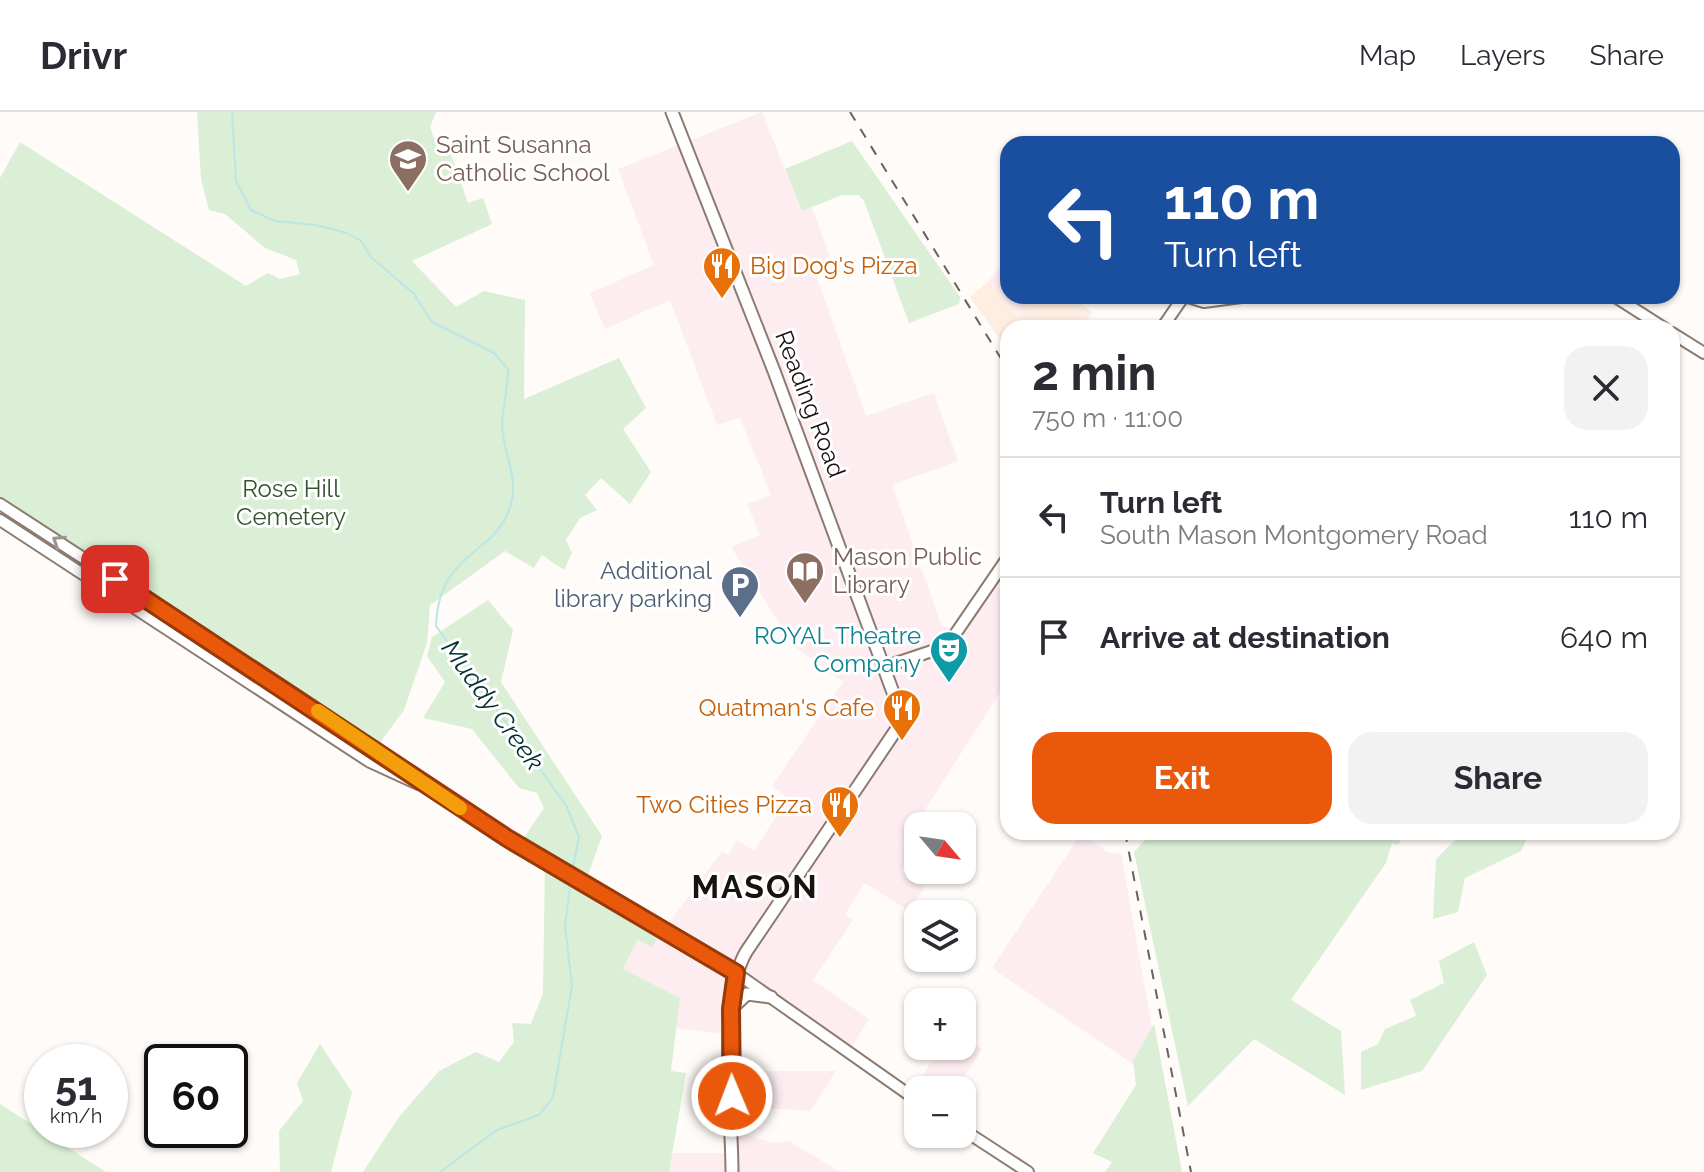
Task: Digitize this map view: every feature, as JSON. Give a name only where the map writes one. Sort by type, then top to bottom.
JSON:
[{"type":"main road","name":"Reading Road","points":[[672,112],[770,359],[901,714],[898,727],[758,933],[736,973]]},
{"type":"main road","points":[[1626,304],[1652,320]]},
{"type":"main road","points":[[1680,338],[1704,353]]},
{"type":"main road","points":[[0,504],[376,748],[431,789],[736,973],[904,1091]]},
{"type":"main road","points":[[0,520],[370,762],[431,789]]},
{"type":"main road","points":[[884,667],[947,646],[1000,569]]},
{"type":"main road","points":[[732,1172],[731,1009],[736,973]]},
{"type":"main road","points":[[731,1009],[747,994],[771,997]]},
{"type":"main road","points":[[976,1138],[1028,1172]]},
{"type":"shaded area","points":[[762,112],[801,210],[812,207],[830,257],[812,264],[866,416],[934,393],[958,461],[892,485],[941,624],[957,634],[991,583],[1000,589],[1000,692],[923,812],[904,812],[904,865],[901,870],[904,872],[904,884],[925,886],[916,900],[904,900],[904,908],[865,883],[845,914],[853,920],[813,980],[869,1019],[848,1053],[736,973],[731,1035],[676,1028],[680,998],[623,970],[648,920],[664,929],[722,851],[728,855],[737,840],[754,851],[788,798],[772,786],[843,682],[794,646],[731,547],[760,535],[747,504],[771,495],[740,418],[717,425],[670,300],[605,329],[590,293],[654,265],[618,169]]},
{"type":"shaded area","points":[[1000,266],[1000,294],[989,281]]},
{"type":"shaded area","points":[[989,281],[1000,294],[1000,304],[1008,304],[1019,317],[1029,304],[1081,304],[1092,312],[1087,320],[1000,320],[1000,340],[970,297]]},
{"type":"shaded area","points":[[1009,304],[1029,304],[1020,317]]},
{"type":"shaded area","points":[[1077,840],[1090,840],[1108,852],[1121,854],[1162,1084],[992,968]]},
{"type":"shaded area","points":[[976,1045],[982,1049],[976,1058]]},
{"type":"shaded area","points":[[932,1060],[975,1060],[965,1076],[922,1076]]},
{"type":"shaded area","points":[[731,1071],[836,1071],[810,1111],[732,1106]]},
{"type":"shaded area","points":[[732,1130],[773,1143],[789,1141],[840,1172],[669,1172],[672,1153],[732,1153]]},
{"type":"green space","name":"Rose Hill Cemetery","points":[[197,112],[436,112],[430,127],[434,138],[446,140],[468,203],[483,198],[492,224],[412,261],[456,307],[484,291],[525,300],[524,399],[619,358],[646,408],[623,429],[651,472],[630,504],[601,478],[585,495],[597,510],[580,518],[566,540],[572,553],[564,570],[542,555],[534,568],[505,551],[430,605],[427,643],[404,710],[376,748],[0,504],[0,178],[20,142],[246,286],[268,273],[280,279],[300,274],[296,260],[265,248],[225,214],[209,210],[201,179]]},
{"type":"green space","points":[[852,141],[960,297],[959,304],[909,323],[864,201],[859,195],[842,195],[802,211],[785,169]]},
{"type":"green space","points":[[488,600],[513,630],[501,682],[602,836],[585,883],[664,929],[652,947],[638,940],[623,969],[680,998],[671,1071],[686,1073],[669,1172],[363,1172],[399,1117],[439,1071],[476,1052],[499,1062],[514,1042],[512,1023],[531,1024],[543,993],[545,860],[519,845],[544,808],[537,793],[519,788],[472,729],[423,718],[445,682],[427,656],[432,637]]},
{"type":"green space","points":[[1145,840],[1401,840],[1398,845],[1392,843],[1386,863],[1291,1000],[1341,1031],[1345,1095],[1254,1039],[1188,1106],[1134,852]]},
{"type":"green space","points":[[1455,840],[1526,840],[1521,851],[1465,878],[1458,912],[1433,919],[1436,859]]},
{"type":"green space","points":[[1474,942],[1487,975],[1422,1071],[1361,1090],[1361,1052],[1378,1044],[1385,1029],[1416,1016],[1410,1000],[1444,983],[1439,961]]},
{"type":"green space","points":[[1154,1024],[1182,1172],[1105,1172],[1112,1162],[1093,1153],[1136,1085],[1133,1061]]},
{"type":"green space","points":[[320,1044],[352,1092],[331,1172],[280,1172],[279,1131],[303,1101],[297,1083]]},
{"type":"green space","points":[[0,1104],[24,1119],[24,1148],[69,1148],[106,1172],[0,1172]]},
{"type":"waterway","name":"Muddy Creek","points":[[232,112],[236,181],[251,210],[275,221],[316,225],[347,233],[361,241],[371,257],[414,294],[432,322],[494,353],[508,369],[502,424],[512,474],[511,504],[494,534],[457,567],[447,581],[436,626],[566,805],[579,837],[572,871]]},
{"type":"waterway","name":"Muddy Creek","points":[[440,1172],[497,1130],[539,1115],[553,1097],[572,986],[565,926],[571,878]]},
{"type":"railway","points":[[850,112],[1000,357]]},
{"type":"railway","points":[[1127,840],[1191,1172]]},
{"type":"slow traffic","points":[[318,711],[460,808]]},
{"type":"place","name":"Saint Susanna Catholic School","points":[[408,193]]},
{"type":"place","name":"Big Dog's Pizza","points":[[722,300]]},
{"type":"place","name":"Mason Public Library","points":[[805,605]]},
{"type":"place","name":"Additional library parking","points":[[740,619]]},
{"type":"place","name":"ROYAL Theatre Company","points":[[949,684]]},
{"type":"place","name":"Quatman's Cafe","points":[[902,742]]},
{"type":"place","name":"Two Cities Pizza","points":[[840,839]]},
{"type":"district","name":"MASON","points":[[755,887]]},
{"type":"route","points":[[115,579],[376,748],[431,789],[507,838],[736,973],[731,1009],[732,1096]]}]
